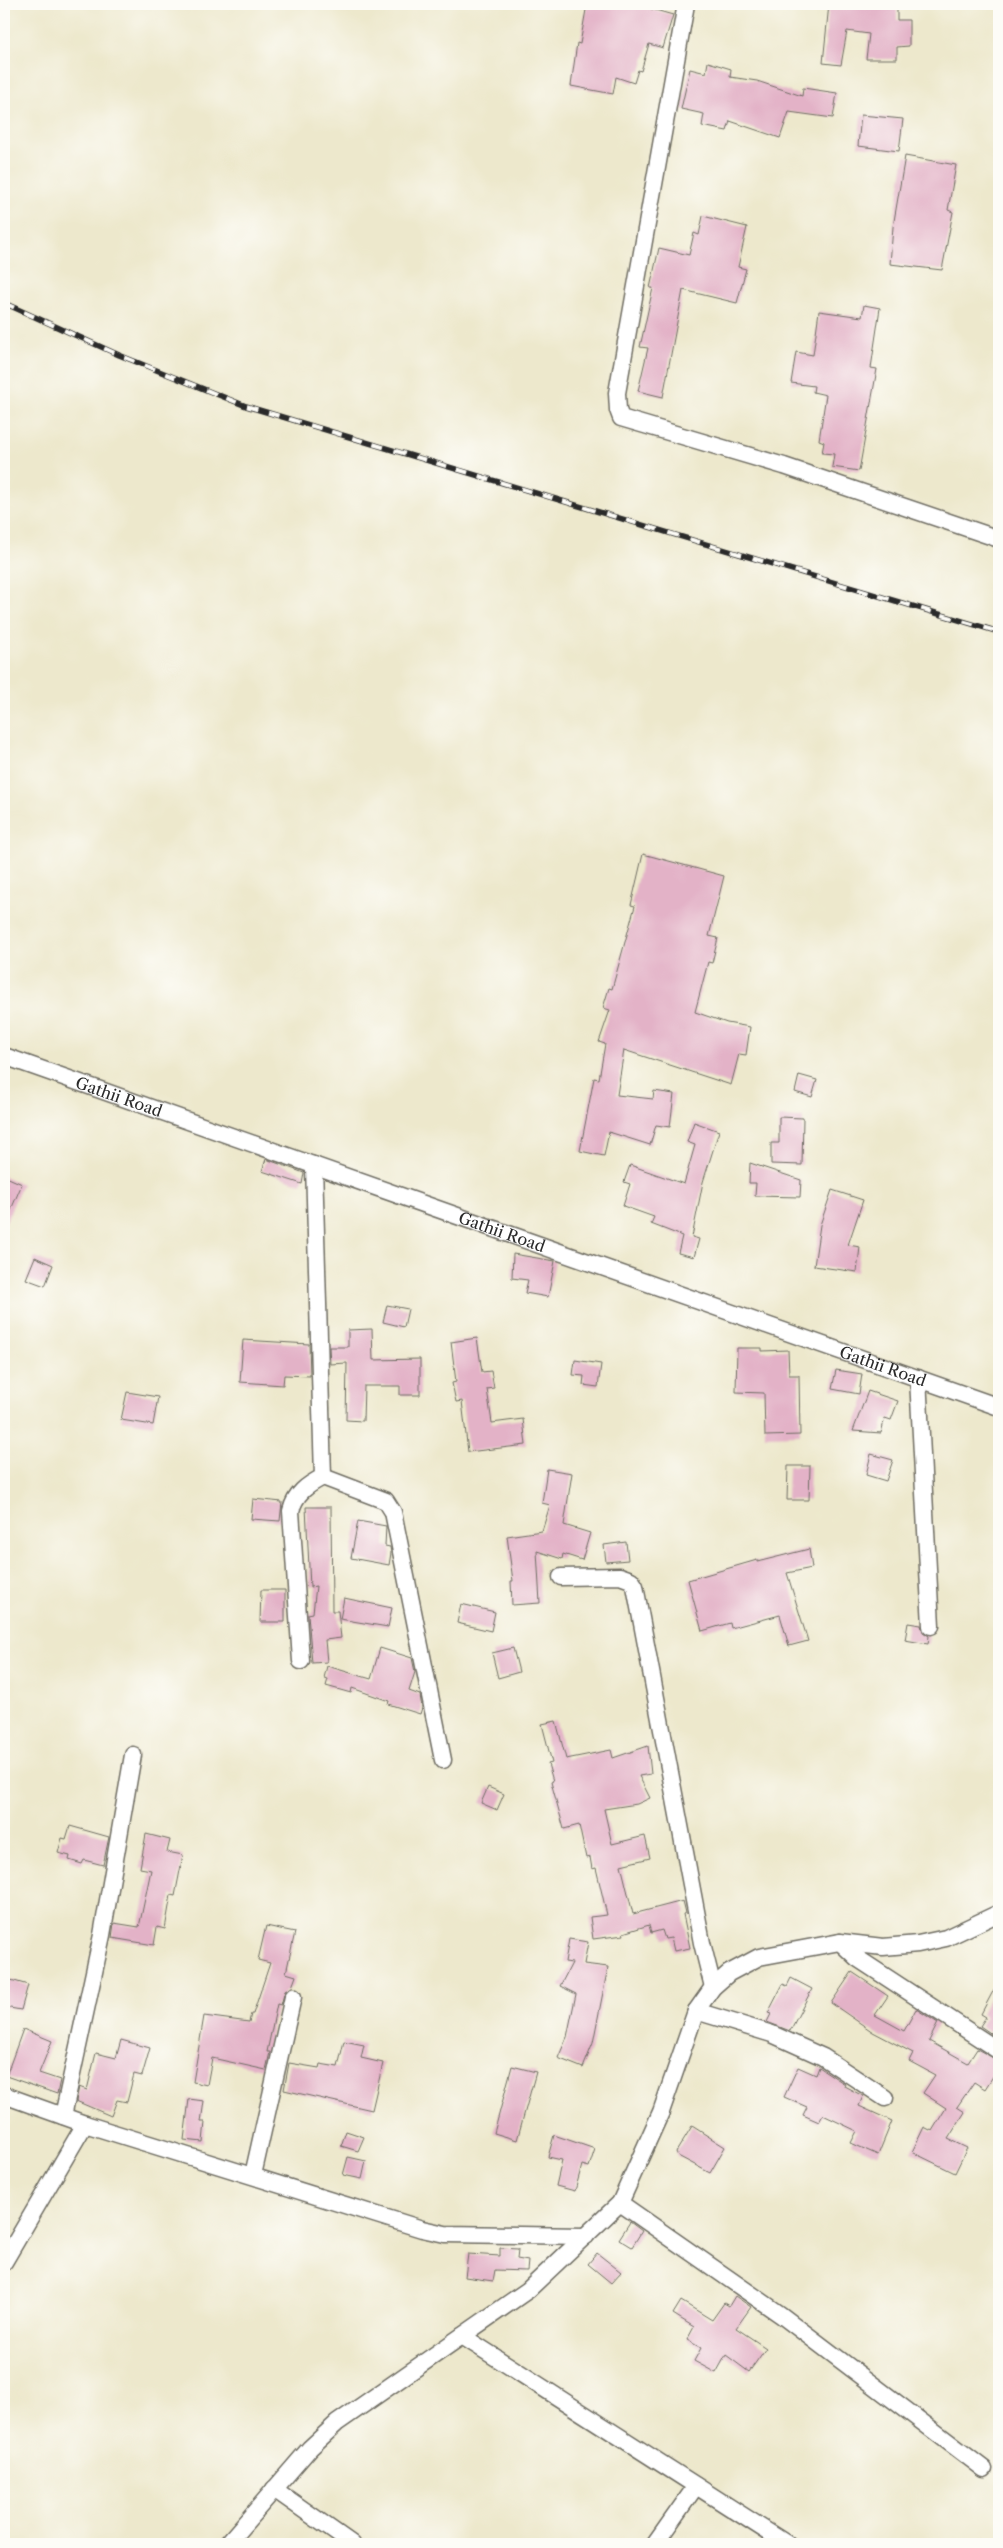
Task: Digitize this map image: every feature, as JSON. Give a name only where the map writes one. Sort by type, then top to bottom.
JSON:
[{"type":"street","points":[[686,4],[617,393],[618,410],[621,418],[784,466],[999,539]]},
{"type":"street","name":"Gathii Road","points":[[4,1056],[999,1407]]},
{"type":"street","points":[[314,1165],[323,1477]]},
{"type":"street","points":[[918,1378],[930,1626]]},
{"type":"street","points":[[301,1661],[291,1511],[299,1493],[311,1483],[323,1477],[386,1502],[393,1512],[443,1760]]},
{"type":"street","points":[[561,1577],[620,1576],[632,1580],[635,1586],[702,1943],[713,1987]]},
{"type":"street","points":[[63,2116],[102,1936],[133,1755]]},
{"type":"street","points":[[227,2544],[310,2448],[337,2423],[528,2290],[620,2203],[661,2112],[696,2011],[713,1987],[729,1973],[759,1957],[840,1942],[882,1947],[918,1944],[946,1938],[999,1913]]},
{"type":"street","points":[[840,1942],[857,1958],[999,2051]]},
{"type":"street","points":[[253,2175],[293,1997]]},
{"type":"street","points":[[696,2011],[780,2038],[823,2058],[885,2098]]},
{"type":"street","points":[[4,2095],[86,2124],[445,2234],[586,2236]]},
{"type":"street","points":[[4,2262],[86,2124]]},
{"type":"street","points":[[620,2203],[781,2315],[984,2468]]},
{"type":"street","points":[[462,2336],[787,2544]]},
{"type":"street","points":[[655,2544],[696,2486]]},
{"type":"street","points":[[274,2489],[352,2544]]},
{"type":"building","points":[[587,4],[634,4],[673,15],[663,48],[649,44],[641,71],[638,70],[634,83],[616,77],[613,94],[571,86],[577,43],[580,44]]},
{"type":"building","points":[[829,4],[897,4],[897,20],[909,20],[909,46],[897,47],[897,59],[866,59],[869,34],[847,31],[841,65],[823,63]]},
{"type":"building","points":[[708,62],[731,69],[730,77],[757,81],[802,96],[803,88],[837,93],[833,118],[789,112],[780,138],[730,121],[727,131],[702,126],[704,114],[681,109],[690,69],[706,73]]},
{"type":"building","points":[[861,115],[903,119],[899,151],[858,146]]},
{"type":"building","points":[[905,156],[956,165],[948,210],[953,212],[942,270],[890,264],[893,227]]},
{"type":"building","points":[[703,216],[747,227],[738,267],[746,269],[737,303],[683,290],[663,397],[638,391],[648,348],[640,347],[653,288],[650,288],[659,248],[689,255],[694,233],[699,235]]},
{"type":"building","points":[[864,305],[880,308],[871,368],[877,369],[859,471],[832,467],[834,454],[822,453],[824,442],[819,440],[826,395],[813,392],[814,386],[791,383],[796,352],[813,355],[819,311],[862,317]]},
{"type":"building","points":[[643,854],[724,876],[709,936],[718,938],[712,963],[708,962],[695,1012],[727,1023],[750,1027],[746,1055],[739,1054],[731,1085],[624,1050],[617,1095],[653,1099],[654,1091],[674,1094],[670,1127],[656,1125],[650,1145],[609,1132],[604,1156],[580,1151],[594,1078],[599,1079],[605,1044],[599,1042],[610,1010],[603,1008],[609,988],[612,989],[635,906],[631,905]]},
{"type":"building","points":[[799,1075],[817,1080],[812,1097],[795,1092]]},
{"type":"building","points":[[779,1117],[803,1118],[802,1165],[771,1164],[771,1143],[779,1143]]},
{"type":"building","points":[[694,1122],[719,1131],[703,1182],[692,1237],[699,1239],[694,1257],[678,1253],[682,1236],[651,1224],[654,1217],[623,1206],[630,1184],[624,1182],[630,1165],[684,1184],[695,1145],[687,1142]]},
{"type":"building","points":[[266,1159],[304,1173],[302,1184],[262,1171]]},
{"type":"building","points":[[750,1163],[801,1180],[800,1197],[755,1196],[756,1183],[749,1183]]},
{"type":"building","points":[[4,1176],[22,1184],[4,1226]]},
{"type":"building","points":[[832,1190],[863,1200],[848,1245],[860,1247],[857,1272],[814,1266],[820,1225]]},
{"type":"building","points":[[513,1254],[555,1261],[548,1297],[525,1293],[528,1280],[512,1278]]},
{"type":"building","points":[[35,1257],[53,1265],[45,1286],[26,1279]]},
{"type":"building","points":[[387,1305],[408,1309],[404,1327],[383,1322]]},
{"type":"building","points":[[372,1329],[373,1360],[420,1359],[420,1395],[400,1395],[400,1386],[364,1386],[363,1421],[346,1420],[347,1363],[330,1364],[329,1347],[348,1347],[348,1330]]},
{"type":"building","points":[[477,1338],[482,1372],[491,1371],[494,1388],[487,1389],[492,1423],[523,1419],[526,1445],[468,1452],[462,1401],[456,1402],[452,1383],[456,1382],[451,1342]]},
{"type":"building","points":[[243,1340],[309,1344],[310,1376],[284,1375],[283,1385],[240,1382]]},
{"type":"building","points":[[737,1348],[762,1348],[762,1351],[788,1350],[789,1375],[799,1375],[800,1435],[765,1436],[764,1393],[736,1392]]},
{"type":"building","points":[[575,1360],[601,1364],[598,1387],[583,1385],[584,1376],[573,1375]]},
{"type":"building","points":[[836,1370],[862,1374],[859,1394],[832,1389]]},
{"type":"building","points":[[868,1391],[898,1401],[891,1420],[885,1418],[881,1433],[853,1431]]},
{"type":"building","points":[[127,1392],[158,1397],[153,1425],[121,1420]]},
{"type":"building","points":[[871,1454],[893,1460],[886,1481],[866,1475]]},
{"type":"building","points":[[788,1466],[810,1466],[809,1500],[787,1500]]},
{"type":"building","points":[[547,1469],[572,1473],[564,1525],[590,1533],[582,1560],[563,1554],[562,1559],[537,1551],[540,1603],[512,1605],[511,1581],[513,1581],[507,1536],[542,1531],[550,1505],[542,1503]]},
{"type":"building","points":[[253,1499],[282,1502],[280,1521],[251,1519]]},
{"type":"building","points":[[306,1507],[331,1507],[332,1611],[338,1611],[341,1638],[325,1640],[327,1662],[312,1663],[308,1614],[313,1613],[316,1586],[310,1587]]},
{"type":"building","points":[[358,1521],[386,1526],[385,1546],[390,1547],[391,1553],[389,1565],[351,1558]]},
{"type":"building","points":[[626,1542],[628,1560],[606,1562],[604,1545]]},
{"type":"building","points":[[809,1549],[812,1568],[787,1573],[808,1641],[789,1646],[780,1615],[731,1628],[730,1623],[702,1631],[688,1580],[757,1560],[757,1562]]},
{"type":"building","points":[[261,1590],[285,1590],[285,1622],[260,1622]]},
{"type":"building","points":[[344,1598],[392,1608],[388,1627],[340,1619]]},
{"type":"building","points":[[461,1604],[495,1612],[491,1631],[457,1623]]},
{"type":"building","points":[[908,1623],[921,1625],[923,1632],[929,1636],[928,1644],[905,1640]]},
{"type":"building","points":[[380,1648],[412,1658],[415,1672],[409,1691],[420,1695],[422,1708],[420,1714],[388,1704],[389,1701],[352,1688],[351,1693],[326,1686],[328,1679],[324,1678],[327,1666],[371,1679]]},
{"type":"building","points":[[513,1648],[519,1672],[498,1678],[492,1653]]},
{"type":"building","points":[[556,1721],[566,1759],[611,1750],[613,1758],[648,1746],[651,1774],[639,1776],[650,1798],[637,1804],[604,1809],[612,1844],[645,1836],[650,1858],[621,1865],[633,1914],[683,1901],[686,1913],[683,1914],[690,1948],[674,1951],[671,1938],[665,1939],[662,1930],[651,1933],[649,1925],[623,1933],[624,1935],[593,1939],[590,1917],[607,1915],[596,1868],[592,1869],[590,1857],[586,1858],[579,1825],[564,1829],[551,1782],[553,1781],[548,1764],[552,1763],[542,1724]]},
{"type":"building","points":[[488,1787],[504,1794],[497,1810],[481,1803]]},
{"type":"building","points":[[70,1826],[109,1837],[103,1865],[84,1860],[82,1864],[69,1860],[70,1856],[58,1853],[62,1838],[66,1839]]},
{"type":"building","points":[[146,1834],[170,1840],[167,1852],[183,1855],[175,1896],[171,1895],[165,1929],[157,1927],[154,1945],[112,1938],[114,1923],[139,1927],[151,1870],[140,1868]]},
{"type":"building","points":[[266,1926],[295,1932],[286,1973],[296,1976],[292,1987],[285,1991],[281,2005],[277,2004],[267,2052],[270,2052],[266,2070],[212,2058],[207,2085],[193,2082],[204,2016],[249,2022],[251,2014],[253,2014],[270,1963],[258,1960]]},
{"type":"building","points":[[569,1939],[588,1942],[584,1964],[608,1967],[593,2043],[583,2068],[558,2058],[567,2037],[576,1994],[560,1986],[572,1963],[565,1962]]},
{"type":"building","points":[[852,1972],[888,1996],[875,2015],[904,2031],[916,2009],[938,2023],[929,2041],[968,2063],[977,2049],[999,2061],[999,2067],[985,2089],[974,2082],[957,2107],[965,2112],[948,2139],[967,2148],[955,2173],[912,2152],[924,2127],[932,2131],[946,2108],[923,2093],[935,2075],[909,2061],[913,2053],[873,2032],[831,2003]]},
{"type":"building","points":[[4,1978],[28,1985],[21,2010],[4,2007]]},
{"type":"building","points":[[791,1978],[812,1989],[790,2031],[767,2022],[771,2014],[768,2013],[783,1984],[787,1986]]},
{"type":"building","points":[[999,1980],[999,2039],[980,2026],[986,2017],[981,2014]]},
{"type":"building","points":[[23,2029],[52,2041],[39,2073],[60,2080],[57,2094],[6,2076]]},
{"type":"building","points":[[121,2040],[150,2048],[142,2076],[134,2074],[127,2102],[117,2100],[111,2116],[76,2101],[79,2087],[87,2090],[96,2053],[116,2058]]},
{"type":"building","points":[[344,2041],[364,2045],[361,2058],[383,2063],[372,2110],[284,2090],[289,2063],[319,2068],[320,2064],[338,2067]]},
{"type":"building","points":[[512,2066],[536,2072],[517,2140],[494,2133]]},
{"type":"building","points":[[798,2067],[816,2075],[819,2067],[845,2084],[844,2086],[863,2096],[859,2106],[892,2121],[878,2155],[851,2143],[857,2131],[823,2115],[819,2122],[803,2115],[807,2107],[784,2097]]},
{"type":"building","points":[[189,2099],[204,2101],[201,2122],[205,2122],[203,2142],[184,2140]]},
{"type":"building","points":[[692,2126],[725,2147],[710,2173],[678,2156],[676,2152]]},
{"type":"building","points":[[346,2131],[364,2137],[358,2151],[341,2146]]},
{"type":"building","points":[[554,2135],[595,2149],[589,2167],[582,2165],[575,2191],[556,2186],[562,2160],[548,2157]]},
{"type":"building","points":[[348,2157],[366,2161],[362,2179],[343,2175]]},
{"type":"building","points":[[630,2222],[642,2231],[632,2247],[619,2239]]},
{"type":"building","points":[[500,2248],[518,2249],[517,2259],[528,2261],[527,2271],[495,2270],[493,2281],[465,2277],[468,2254],[500,2256]]},
{"type":"building","points":[[597,2253],[621,2272],[611,2283],[588,2264]]},
{"type":"building","points":[[735,2296],[751,2307],[736,2328],[766,2348],[749,2372],[726,2355],[716,2373],[694,2361],[701,2348],[687,2340],[694,2327],[673,2314],[681,2301],[712,2320],[724,2303],[729,2306]]},
{"type":"railway","points":[[4,303],[119,355],[246,406],[999,632]]}]
